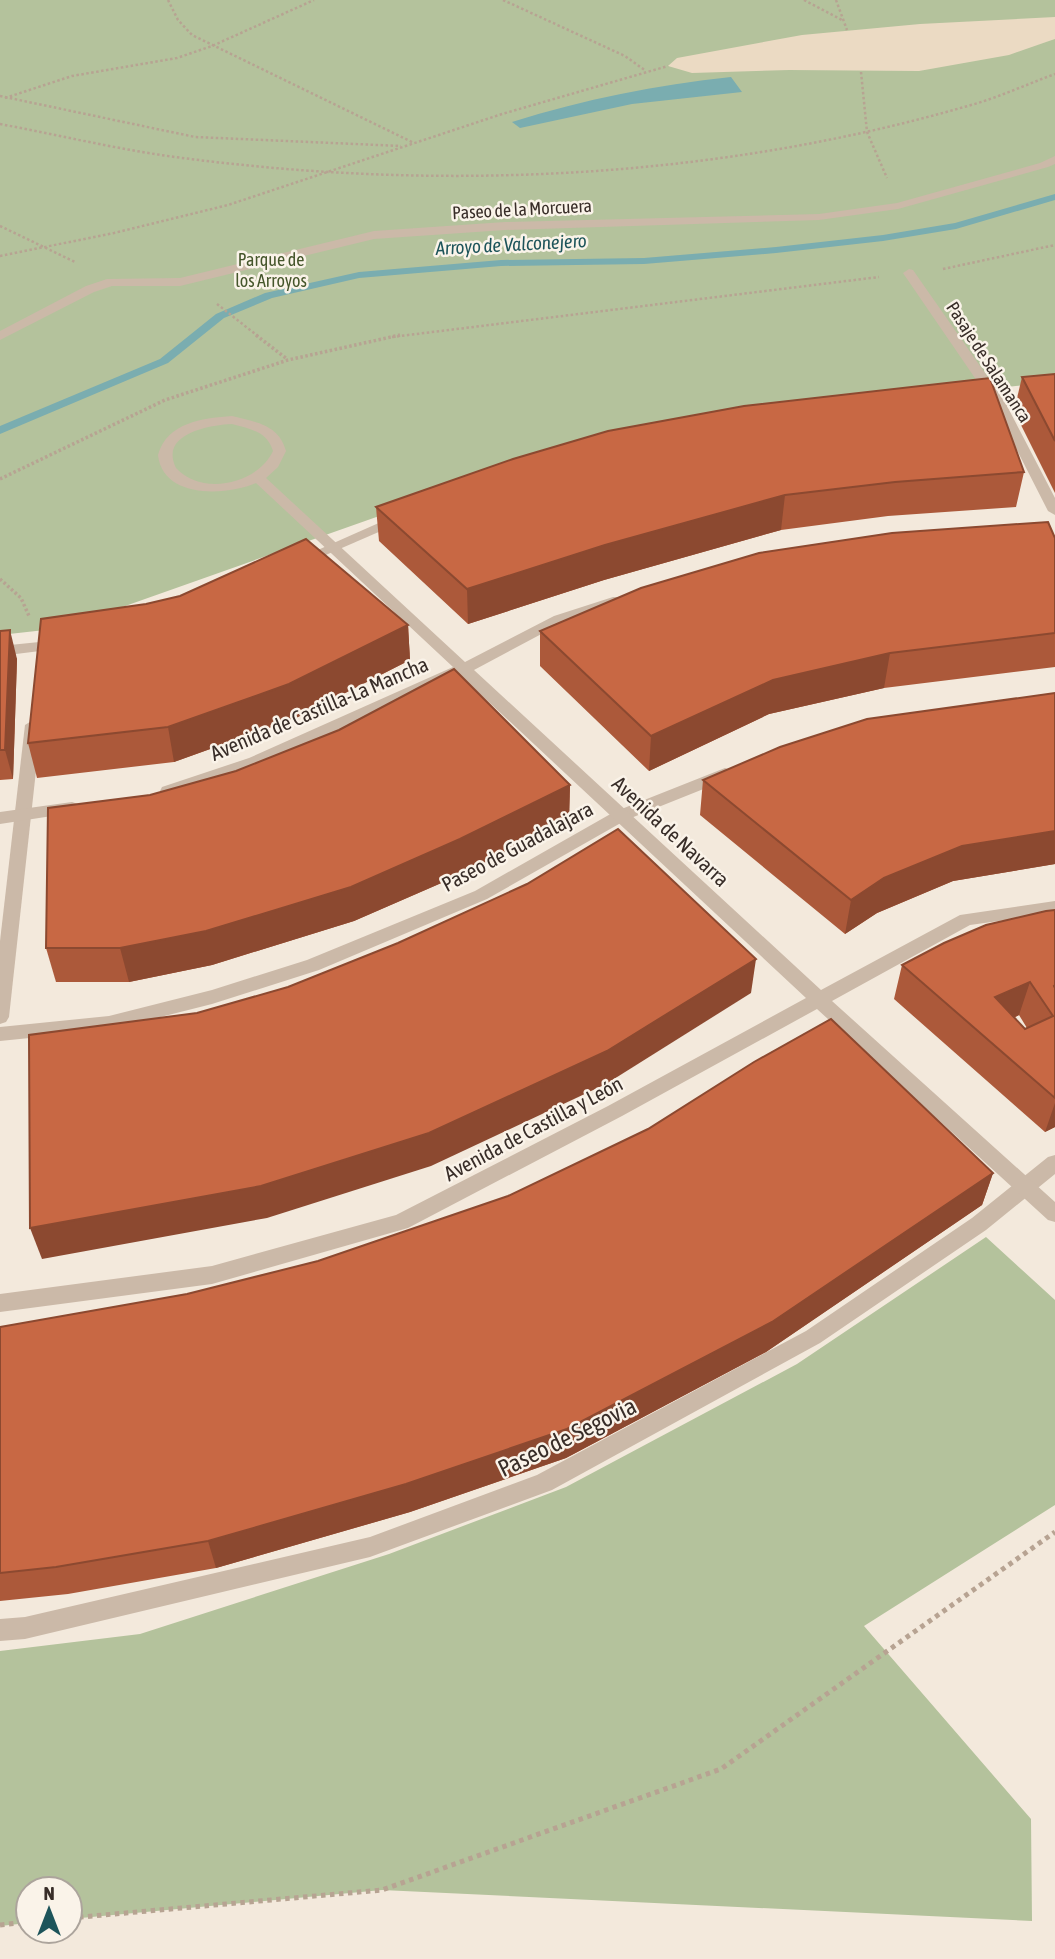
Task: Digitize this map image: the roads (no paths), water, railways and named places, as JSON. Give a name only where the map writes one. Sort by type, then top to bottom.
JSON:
[{"type":"street","name":"Paseo de la Morcuera","points":[[0,336],[90,289],[111,282],[180,282],[374,235],[531,225],[818,217],[898,206],[1044,165],[1055,159]]},
{"type":"street","name":"Pasaje de Salamanca","points":[[909,274],[999,403],[1055,511]]},
{"type":"street","points":[[959,407],[1055,398]]},
{"type":"street","points":[[232,420],[249,422],[264,428],[275,437],[279,447],[279,458],[271,469],[259,478],[222,488],[185,483],[172,475],[164,465],[163,454],[169,442],[196,425],[232,420]]},
{"type":"street","name":"Avenida de Navarra","points":[[259,478],[620,816],[1055,1214]]},
{"type":"street","points":[[280,568],[415,513]]},
{"type":"street","name":"Avenida de Castilla-La Mancha","points":[[148,796],[255,762],[465,668],[559,619],[633,595]]},
{"type":"street","points":[[0,651],[42,655],[77,642]]},
{"type":"street","points":[[0,1017],[34,713]]},
{"type":"street","name":"Paseo de Guadalajara","points":[[0,1034],[109,1023],[212,997],[313,965],[481,895],[620,816],[744,767]]},
{"type":"street","points":[[0,818],[85,806]]},
{"type":"street","name":"Avenida de Castilla y León","points":[[0,1303],[212,1275],[401,1222],[615,1111],[966,919],[1055,907]]},
{"type":"street","name":"Paseo de Segovia","points":[[0,1630],[25,1628],[370,1546],[544,1483],[813,1337],[979,1224],[1055,1163]]},
{"type":"water","points":[[731,77],[742,92],[632,104],[520,128],[512,122],[621,94]]},
{"type":"waterway","name":"Arroyo de Valconejero","points":[[0,430],[164,361],[220,316],[269,295],[359,275],[501,263],[644,261],[776,250],[883,238],[956,226],[1055,197]]},
{"type":"park label","name":"Parque de los Arroyos","points":[[271,269]]}]
